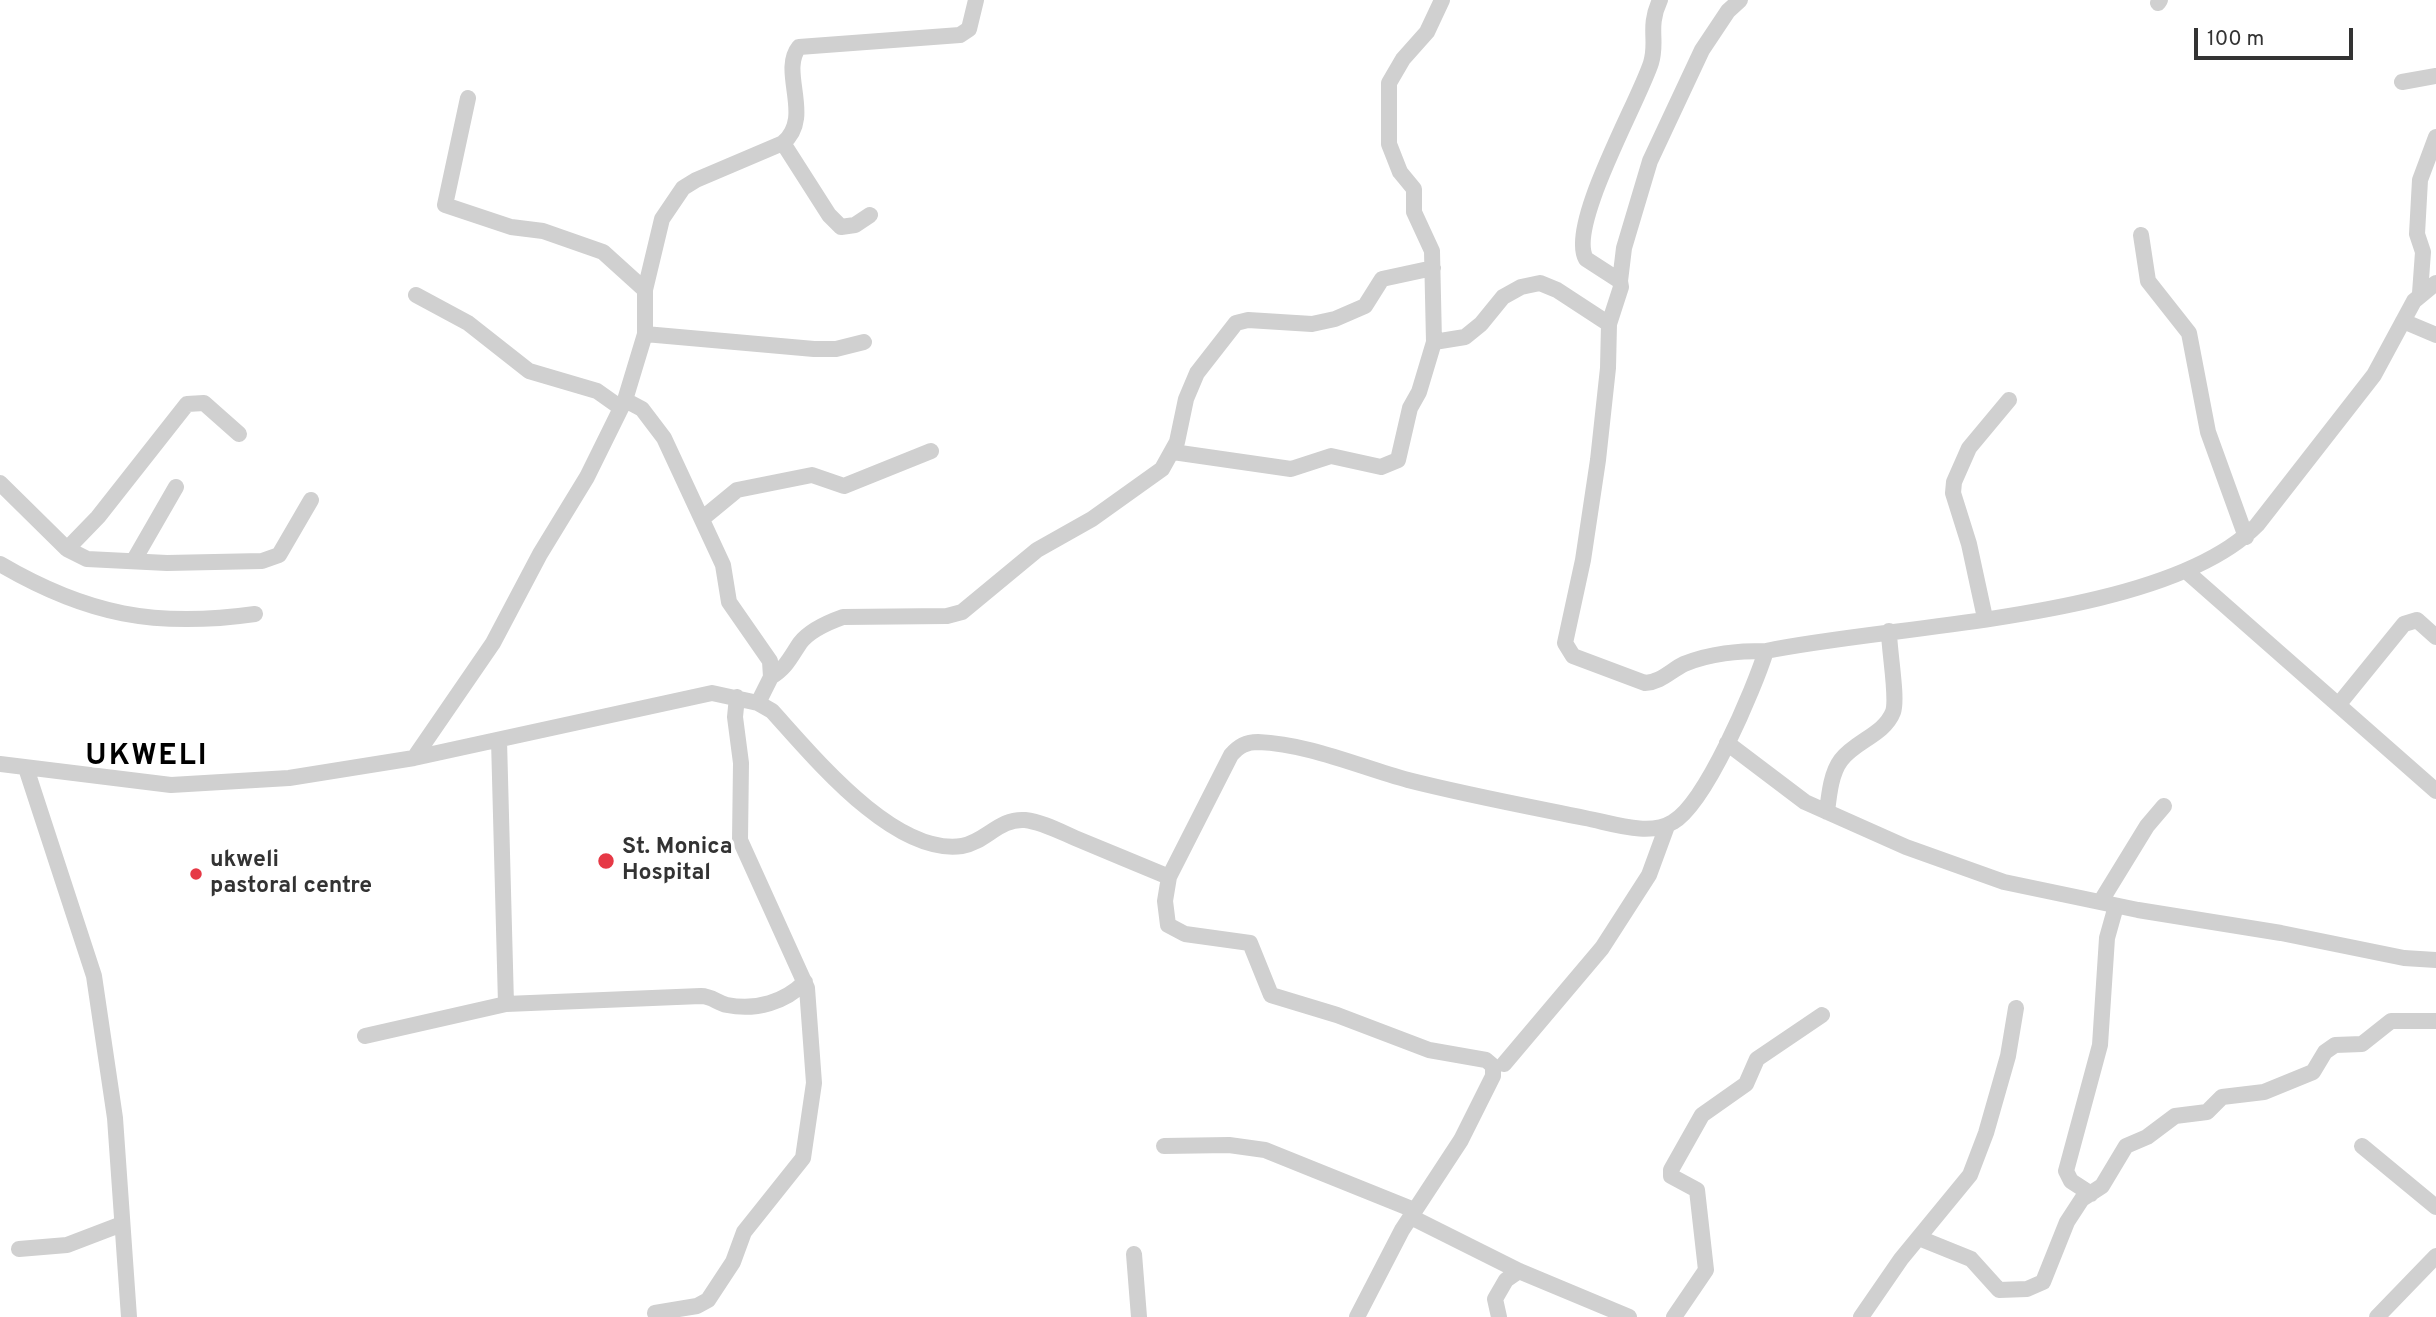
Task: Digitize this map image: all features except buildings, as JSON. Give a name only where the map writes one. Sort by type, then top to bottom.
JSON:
[{"type":"street","points":[[414,758],[493,642],[540,554],[587,477],[623,404],[645,334],[645,290],[662,219],[683,188],[783,143],[792,136],[796,121],[794,59],[799,47],[960,35],[969,29],[976,0]]},
{"type":"street","points":[[1173,452],[1291,469],[1331,456],[1381,467],[1391,465],[1401,455],[1410,408],[1419,392],[1434,342],[1433,268],[1429,242],[1414,212],[1415,189],[1400,172],[1389,144],[1388,83],[1397,67],[1427,32],[1442,0]]},
{"type":"street","points":[[1620,281],[1586,259],[1581,243],[1594,194],[1634,108],[1652,60],[1651,22],[1660,0]]},
{"type":"street","points":[[1740,0],[1728,11],[1702,50],[1650,161],[1624,248],[1620,281],[1609,324],[1608,368],[1598,460],[1583,559],[1565,635],[1567,649],[1573,656],[1645,683],[1656,682],[1700,658],[1727,652],[1766,651],[2103,597],[2208,562],[2246,537],[2374,375],[2420,293],[2430,256],[2417,234],[2420,180],[2436,137]]},
{"type":"street","points":[[2402,82],[2436,76]]},
{"type":"street","points":[[468,98],[445,205],[511,227],[543,231],[603,252],[645,290]]},
{"type":"street","points":[[783,143],[829,215],[841,227],[855,225],[870,215]]},
{"type":"street","points":[[2141,235],[2148,281],[2189,333],[2208,432],[2246,537]]},
{"type":"street","points":[[758,703],[771,677],[787,666],[806,637],[843,617],[947,616],[962,612],[1037,550],[1093,519],[1157,474],[1173,452],[1186,399],[1197,373],[1236,323],[1248,320],[1312,324],[1335,319],[1365,306],[1382,279],[1433,268]]},
{"type":"street","points":[[1434,342],[1465,337],[1503,297],[1521,287],[1540,283],[1557,290],[1609,324]]},
{"type":"street","points":[[2420,293],[2436,283]]},
{"type":"street","points":[[416,295],[468,323],[528,371],[588,388],[623,404],[642,409],[664,438],[703,518],[723,565],[729,602],[764,650],[770,661],[771,677]]},
{"type":"street","points":[[2403,321],[2436,335]]},
{"type":"street","points":[[645,334],[814,349],[836,349],[864,342]]},
{"type":"street","points":[[1985,618],[1969,544],[1953,494],[1954,482],[1969,448],[2009,400]]},
{"type":"street","points":[[67,549],[98,517],[187,404],[204,403],[239,434]]},
{"type":"street","points":[[703,518],[737,490],[812,475],[844,486],[931,451]]},
{"type":"street","points":[[0,483],[67,549],[87,559],[207,563],[274,558],[284,548],[311,500]]},
{"type":"street","points":[[134,560],[176,487]]},
{"type":"street","points":[[0,564],[42,587],[136,618],[216,620],[256,614]]},
{"type":"street","points":[[2186,570],[2436,791]]},
{"type":"street","points":[[2339,704],[2404,624],[2417,620],[2436,636]]},
{"type":"street","points":[[1827,812],[1829,794],[1840,761],[1884,726],[1892,713],[1896,695],[1890,665],[1889,631]]},
{"type":"street","points":[[1357,1317],[1378,1272],[1467,1130],[1493,1076],[1490,1062],[1429,1050],[1337,1015],[1272,995],[1250,943],[1185,934],[1168,926],[1165,901],[1169,877],[1231,755],[1238,747],[1255,742],[1287,746],[1408,780],[1516,805],[1652,829],[1667,826],[1686,812],[1698,798],[1727,743],[1766,651]]},
{"type":"street","points":[[0,764],[141,783],[204,785],[289,778],[414,758],[695,694],[737,697],[758,703],[772,711],[849,792],[877,816],[907,833],[945,846],[962,846],[1002,824],[1028,820],[1169,877]]},
{"type":"street","points":[[654,1313],[697,1306],[708,1300],[733,1262],[744,1232],[803,1158],[815,1066],[806,982],[740,841],[741,763],[734,717],[737,697]]},
{"type":"street","points":[[499,740],[506,1003]]},
{"type":"street","points":[[1727,743],[1781,786],[1827,812],[1906,847],[2004,882],[2404,958],[2436,960]]},
{"type":"street","points":[[26,768],[94,976],[115,1118],[130,1317]]},
{"type":"street","points":[[2091,1194],[2071,1181],[2066,1171],[2100,1045],[2108,903],[2147,826],[2164,806]]},
{"type":"street","points":[[1504,1064],[1602,948],[1649,875],[1667,826]]},
{"type":"street","points":[[365,1036],[506,1003],[701,996],[713,997],[729,1005],[769,1004],[783,1000],[806,982]]},
{"type":"street","points":[[1860,1317],[1919,1238],[1963,1186],[1978,1158],[2008,1056],[2016,1008]]},
{"type":"street","points":[[1674,1317],[1703,1276],[1706,1261],[1697,1191],[1671,1175],[1671,1170],[1702,1115],[1746,1084],[1757,1059],[1822,1015]]},
{"type":"street","points":[[1919,1238],[1971,1259],[1999,1290],[2027,1289],[2043,1282],[2067,1222],[2082,1199],[2102,1186],[2123,1148],[2147,1137],[2175,1116],[2204,1113],[2222,1097],[2264,1093],[2309,1073],[2318,1067],[2329,1049],[2340,1044],[2362,1044],[2391,1021],[2436,1021]]},
{"type":"street","points":[[1164,1146],[1229,1145],[1265,1150],[1413,1213],[1519,1271],[1629,1317]]},
{"type":"street","points":[[2362,1146],[2436,1207]]},
{"type":"street","points":[[19,1249],[67,1245],[122,1224]]},
{"type":"street","points":[[1134,1254],[1139,1317]]},
{"type":"street","points":[[2378,1317],[2436,1256]]},
{"type":"street","points":[[1499,1317],[1495,1298],[1506,1280],[1519,1271]]},
{"type":"place","name":"St. Monica Hospital","points":[[606,861]]},
{"type":"place","name":"ukweli pastoral centre","points":[[196,874]]},
{"type":"district","name":"UKWELI","points":[[147,758]]}]
